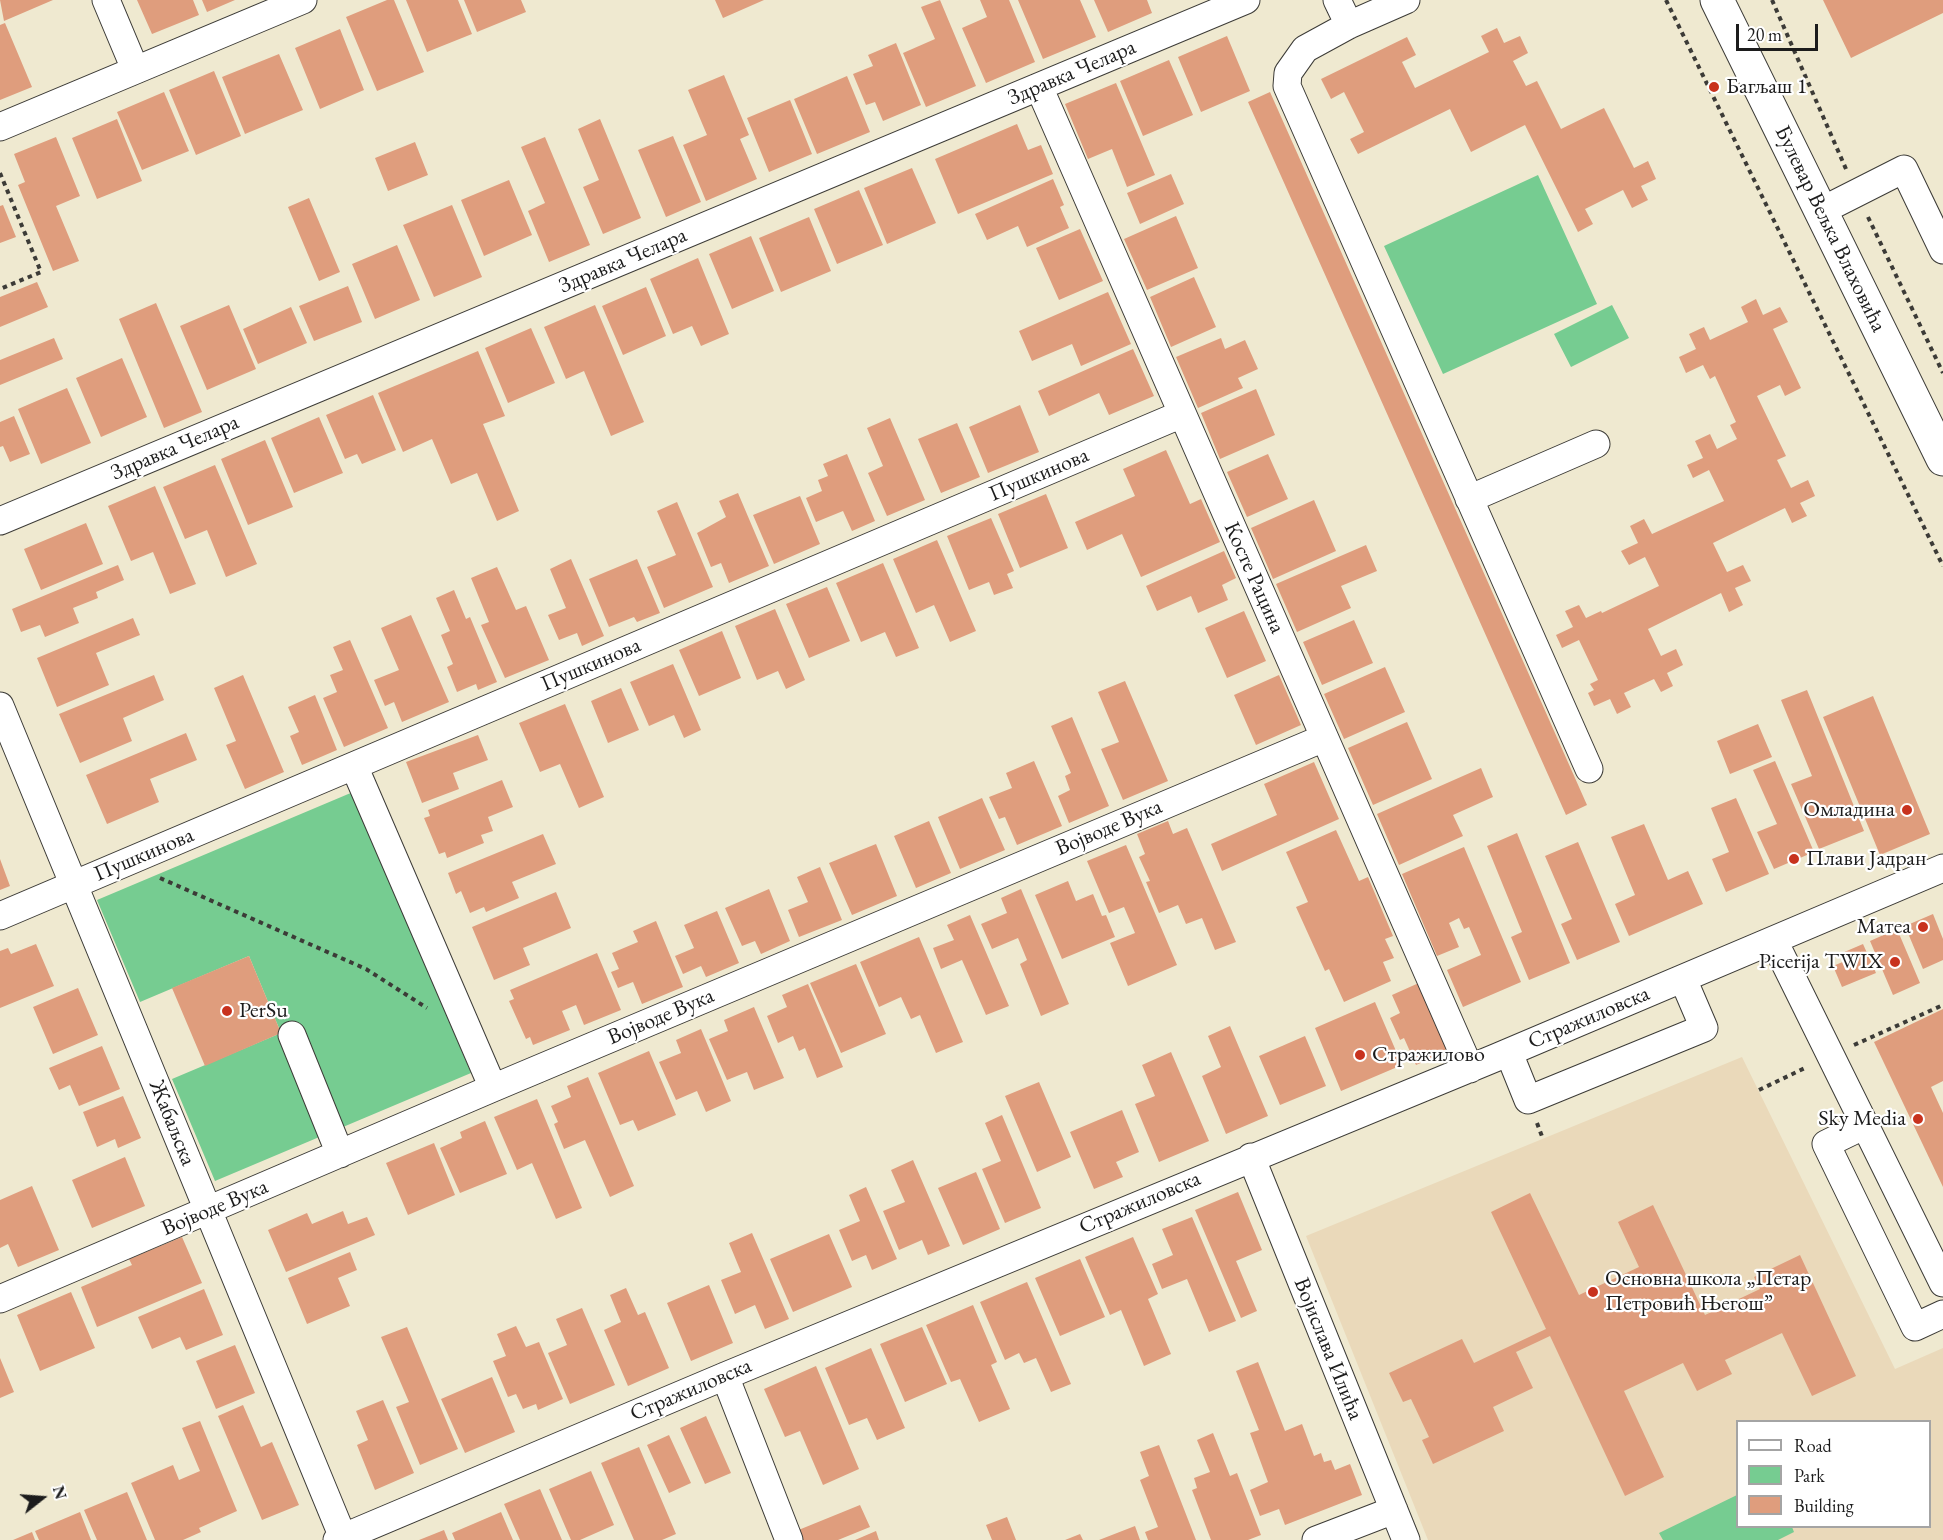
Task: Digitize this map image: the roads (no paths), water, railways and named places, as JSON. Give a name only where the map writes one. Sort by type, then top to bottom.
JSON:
[{"type":"main road","name":"Булевар Вељка Влаховића","points":[[1717,0],[1939,443]]},
{"type":"street","points":[[105,0],[135,69]]},
{"type":"street","points":[[0,127],[303,0]]},
{"type":"street","name":"Здравка Челара","points":[[0,521],[1246,0]]},
{"type":"street","points":[[1337,0],[1349,25]]},
{"type":"street","points":[[1406,0],[1349,25],[1305,50],[1288,73],[1287,86],[1589,770]]},
{"type":"street","name":"Косте Рацина","points":[[1039,87],[1470,1069]]},
{"type":"street","points":[[1821,211],[1904,169],[1943,250]]},
{"type":"street","name":"Пушкинова","points":[[0,916],[1182,414]]},
{"type":"street","points":[[1469,499],[1596,444]]},
{"type":"street","name":"Жабаљска","points":[[0,706],[342,1539]]},
{"type":"street","name":"Војводе Вука","points":[[0,1299],[493,1088],[1324,738]]},
{"type":"street","points":[[354,766],[493,1088]]},
{"type":"street","name":"Стражиловска","points":[[342,1539],[725,1376],[1251,1157],[1509,1053],[1943,868]]},
{"type":"street","points":[[1774,941],[1943,1283]]},
{"type":"street","points":[[1509,1053],[1528,1100],[1704,1028],[1683,979]]},
{"type":"street","points":[[291,1035],[340,1154]]},
{"type":"street","points":[[1865,1125],[1826,1144],[1916,1327],[1943,1314]]},
{"type":"street","name":"Војислава Илића","points":[[1251,1157],[1406,1540]]},
{"type":"street","points":[[725,1376],[789,1540]]},
{"type":"street","points":[[1316,1540],[1394,1510]]},
{"type":"place","name":"Багљаш 1","points":[[1714,87]]},
{"type":"place","name":"Омладина","points":[[1907,810]]},
{"type":"place","name":"Плави Јадран","points":[[1794,859]]},
{"type":"place","name":"Матеа","points":[[1923,927]]},
{"type":"place","name":"Picerija TWIX","points":[[1895,962]]},
{"type":"place","name":"PerSu","points":[[227,1011]]},
{"type":"place","name":"Стражилово","points":[[1360,1055]]},
{"type":"place","name":"Sky Media","points":[[1918,1119]]},
{"type":"place","name":"Основна школа „Петар Петровић Његош”","points":[[1593,1292]]}]
